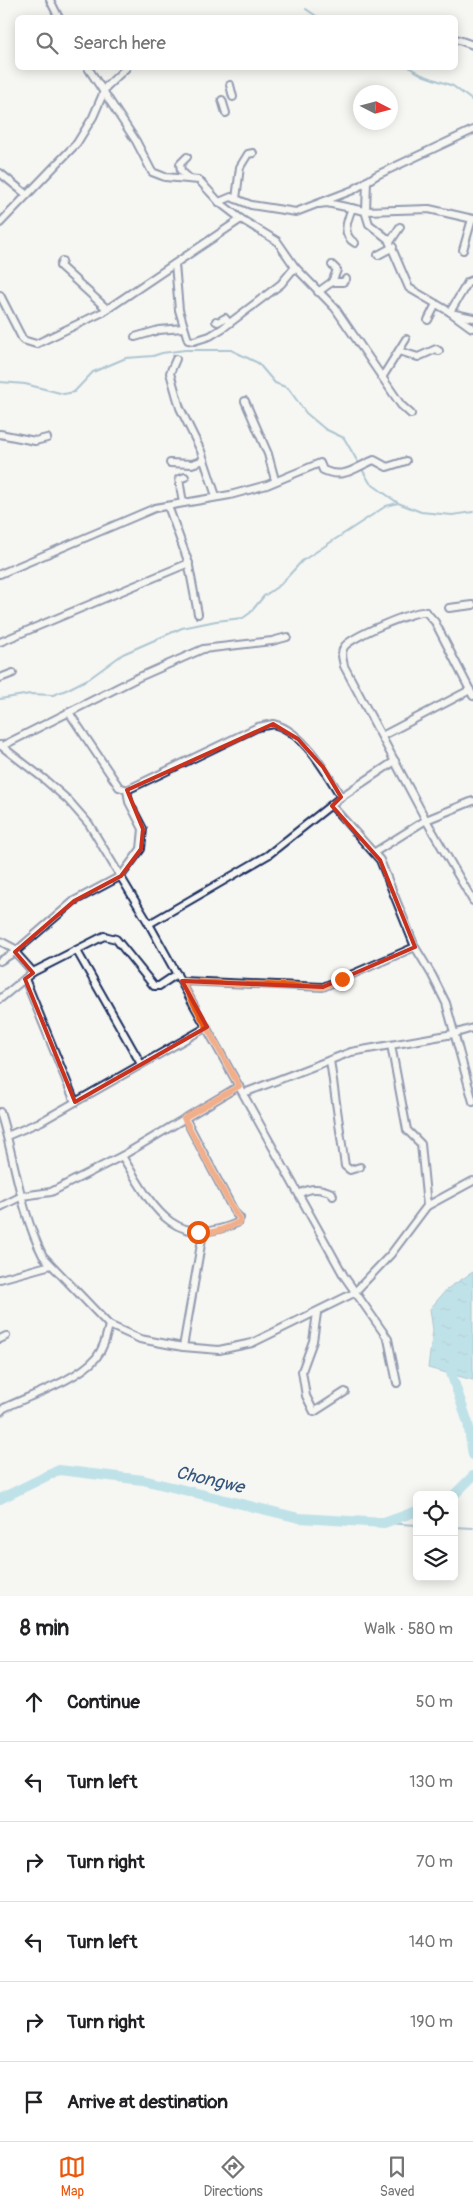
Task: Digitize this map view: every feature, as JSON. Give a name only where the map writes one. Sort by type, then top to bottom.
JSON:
[{"type":"street","points":[[50,0],[58,15]]},
{"type":"street","points":[[458,40],[473,45]]},
{"type":"street","points":[[89,70],[103,94],[136,141],[152,172],[165,177],[190,179],[203,183],[219,202],[240,219],[277,241],[295,266],[318,292],[336,308],[401,405],[411,414]]},
{"type":"street","points":[[0,223],[77,143],[106,87],[124,70]]},
{"type":"street","points":[[230,85],[233,98]]},
{"type":"street","points":[[222,100],[226,113]]},
{"type":"street","points":[[219,202],[231,197],[251,205],[296,212],[353,190],[367,181],[473,130]]},
{"type":"street","points":[[236,199],[240,167],[248,154],[253,153]]},
{"type":"street","points":[[187,157],[180,164],[181,171],[190,179]]},
{"type":"street","points":[[0,173],[28,195]]},
{"type":"street","points":[[367,181],[366,211],[369,224],[391,244],[409,288],[451,312],[472,328]]},
{"type":"street","points":[[318,204],[366,211],[429,209],[473,219],[463,250]]},
{"type":"street","points":[[352,208],[345,226],[346,233],[352,242],[355,243]]},
{"type":"street","points":[[0,294],[23,340],[32,344],[74,327],[107,309],[240,219]]},
{"type":"street","points":[[378,255],[391,244],[400,227]]},
{"type":"street","points":[[62,261],[60,266],[107,309]]},
{"type":"street","points":[[175,264],[183,328],[188,340],[210,336],[229,323],[281,284],[295,266]]},
{"type":"street","points":[[318,292],[332,282],[337,270],[332,265]]},
{"type":"street","points":[[332,282],[343,282],[346,278]]},
{"type":"street","points":[[451,312],[468,282],[473,280]]},
{"type":"street","points":[[428,320],[436,304]]},
{"type":"street","points":[[451,312],[473,318]]},
{"type":"street","points":[[216,321],[218,322],[226,318],[229,323]]},
{"type":"street","points":[[135,338],[159,330],[183,328]]},
{"type":"street","points":[[383,376],[406,339]]},
{"type":"street","points":[[398,351],[418,357],[436,349],[439,350]]},
{"type":"street","points":[[176,359],[170,373],[180,408],[204,460],[216,496]]},
{"type":"street","points":[[245,401],[268,454],[275,480]]},
{"type":"street","points":[[0,434],[35,441],[47,438]]},
{"type":"street","points":[[170,463],[192,464],[204,460]]},
{"type":"street","points":[[1,572],[90,538],[124,520],[183,502],[230,495],[320,462],[323,470],[335,473],[354,471],[374,460],[387,467],[406,461]]},
{"type":"street","points":[[183,502],[178,479],[185,476]]},
{"type":"street","points":[[168,506],[189,563],[198,614]]},
{"type":"street","points":[[0,642],[189,563]]},
{"type":"street","points":[[449,608],[473,605]]},
{"type":"street","points":[[382,736],[471,693],[435,622],[426,612],[417,612],[399,618],[347,643],[341,655],[344,666],[426,820],[473,901]]},
{"type":"street","points":[[287,637],[272,641],[203,649],[137,678],[70,714],[1,746],[68,800],[89,824],[182,982],[354,1293],[388,1339],[397,1383]]},
{"type":"street","points":[[0,678],[13,673]]},
{"type":"street","points":[[70,714],[119,787],[127,790],[258,728],[272,724],[298,739],[323,767],[341,797]]},
{"type":"street","points":[[149,924],[268,855],[341,797],[395,761]]},
{"type":"street","points":[[0,961],[16,951],[74,900],[121,876],[141,849],[143,829],[129,802],[127,790]]},
{"type":"street","points":[[375,852],[426,820],[473,801]]},
{"type":"street","points":[[332,806],[375,852],[380,860],[415,946],[446,1003],[453,1034],[473,1100]]},
{"type":"street","points":[[0,999],[33,972],[104,936],[110,936],[119,943],[154,986],[159,986],[177,974]]},
{"type":"street","points":[[0,941],[16,951],[33,972]]},
{"type":"street","points":[[182,982],[323,987],[415,946]]},
{"type":"street","points":[[77,951],[141,1064]]},
{"type":"street","points":[[25,979],[76,1102]]},
{"type":"street","points":[[8,1136],[42,1121],[207,1027]]},
{"type":"street","points":[[244,1093],[350,1052],[453,1034],[473,1028]]},
{"type":"street","points":[[391,1045],[407,1130],[421,1144],[427,1206]]},
{"type":"street","points":[[330,1060],[344,1166],[350,1170],[360,1167]]},
{"type":"street","points":[[0,1207],[22,1196],[52,1192],[122,1156],[239,1086]]},
{"type":"street","points":[[0,1112],[37,1244],[51,1265],[108,1325],[140,1339],[183,1348],[219,1350],[252,1344],[354,1293],[391,1254],[427,1206],[473,1181]]},
{"type":"street","points":[[122,1156],[158,1210],[176,1226],[203,1233],[239,1222],[240,1218],[235,1213],[184,1118]]},
{"type":"street","points":[[299,1194],[305,1190],[319,1188],[332,1193],[333,1196]]},
{"type":"street","points":[[183,1348],[203,1233]]},
{"type":"street","points":[[0,1279],[51,1265]]},
{"type":"street","points":[[317,1313],[313,1341],[302,1371],[306,1396],[314,1412],[345,1392]]},
{"type":"street","points":[[0,1412],[4,1408],[84,1370],[97,1357],[105,1343],[108,1325]]},
{"type":"highlighted area","points":[[273,724],[298,739],[323,767],[341,797],[332,806],[380,860],[415,947],[323,987],[182,981],[207,1027],[75,1102],[25,979],[33,973],[15,952],[74,901],[121,876],[141,849],[143,829],[127,790]]},
{"type":"water","points":[[473,1272],[473,1380],[428,1368],[433,1330],[430,1309],[447,1289]]},
{"type":"waterway","points":[[306,9],[315,15]]},
{"type":"waterway","points":[[413,70],[453,86],[473,101]]},
{"type":"waterway","points":[[0,382],[25,384],[64,394],[74,392],[93,372],[126,358],[153,356],[185,350],[231,350],[258,363],[275,383],[288,388],[306,413],[325,429],[344,438],[370,483],[398,503],[421,512],[452,515],[473,512]]},
{"type":"waterway","points":[[0,699],[30,694],[53,695],[90,678],[123,654],[182,628],[243,618],[250,613],[264,596],[280,585],[302,561],[386,506],[398,503]]},
{"type":"waterway","name":"Chongwe","points":[[454,1362],[451,1373],[468,1423],[473,1455]]},
{"type":"waterway","name":"Chongwe","points":[[0,1499],[59,1470],[143,1480],[299,1518],[384,1523],[413,1512]]},
{"type":"waterway","name":"Chongwe","points":[[458,1491],[473,1476]]},
{"type":"waterway","points":[[384,1523],[413,1525]]},
{"type":"waterway","points":[[458,1527],[473,1528]]},
{"type":"route","points":[[198,1232],[213,1232],[239,1222],[240,1218],[235,1213],[184,1118],[239,1086],[182,982],[323,987],[342,979]]}]
